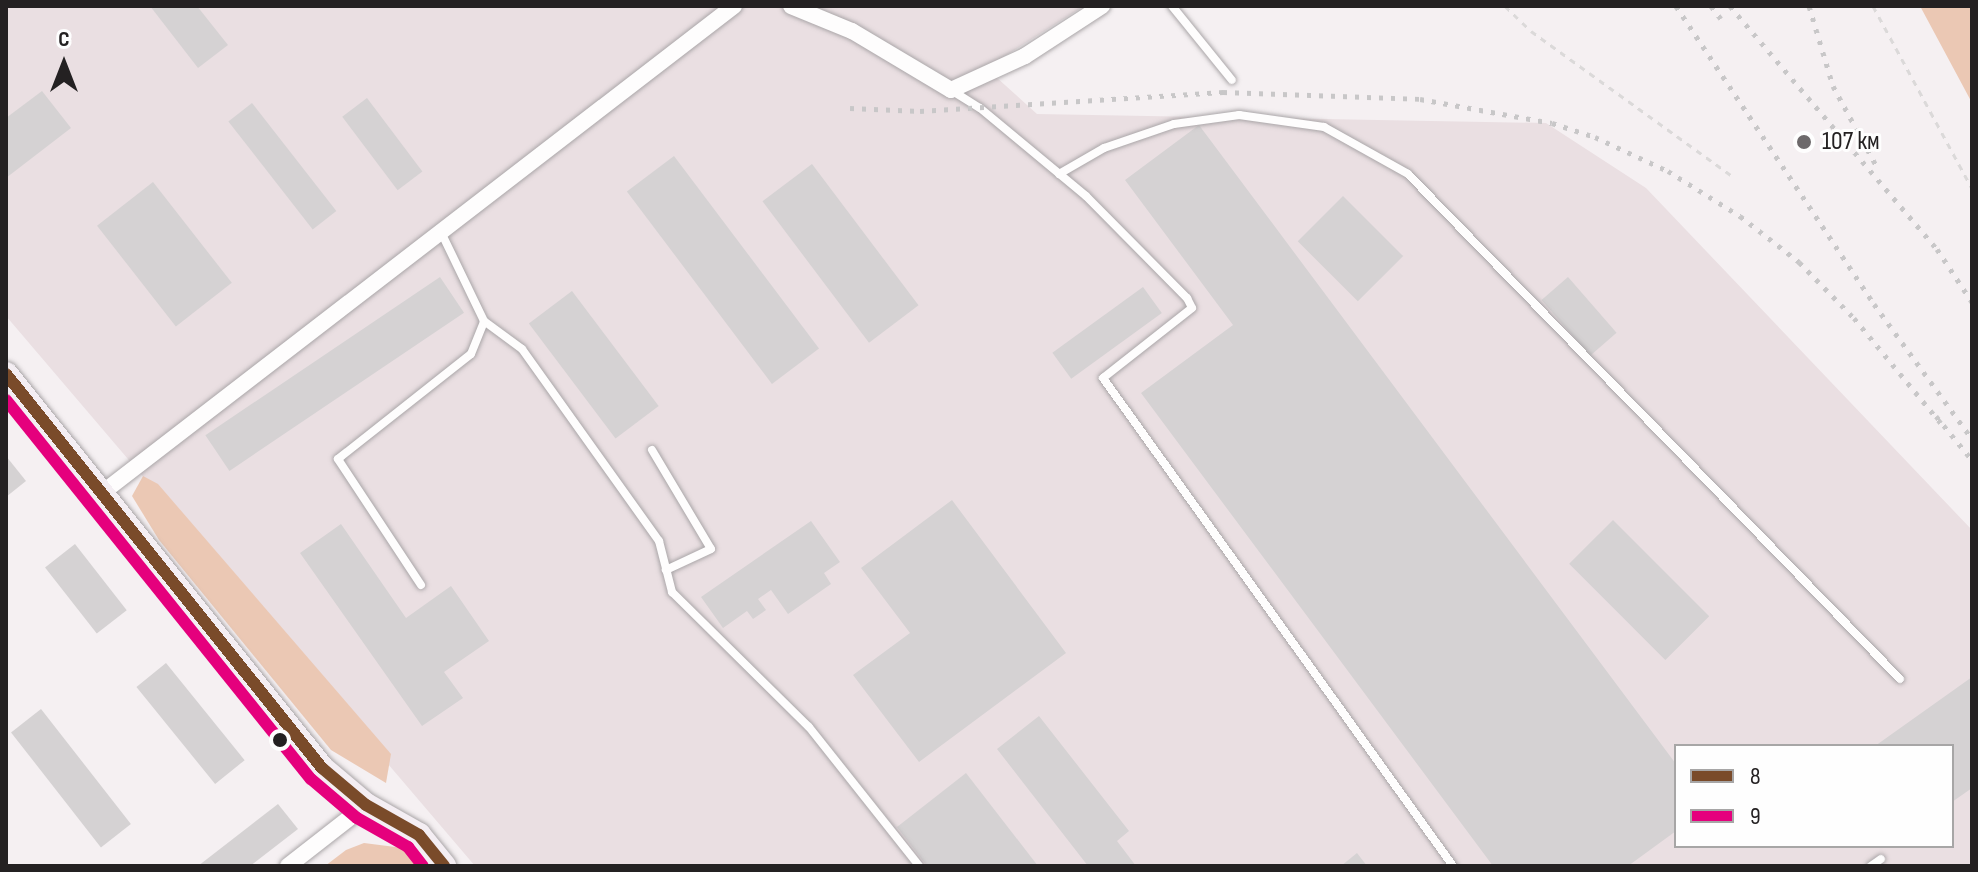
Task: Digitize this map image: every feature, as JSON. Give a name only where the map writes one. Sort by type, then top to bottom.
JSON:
[{"type":"main road","points":[[6,374],[322,768],[366,805],[419,835],[444,866]]},
{"type":"street","points":[[102,493],[734,6]]},
{"type":"street","points":[[791,6],[852,31],[951,90],[1025,56],[1102,6]]},
{"type":"street","points":[[288,866],[366,805]]},
{"type":"lane","points":[[1172,6],[1232,80]]},
{"type":"lane","points":[[951,90],[980,108],[1059,174],[1187,298],[1192,308],[1103,378],[1453,866]]},
{"type":"lane","points":[[1059,174],[1104,148],[1174,124],[1239,115],[1324,127],[1408,174],[1900,679]]},
{"type":"lane","points":[[441,232],[484,321],[522,349],[659,541],[672,592],[809,727],[919,866]]},
{"type":"lane","points":[[421,585],[338,459],[471,354],[484,321]]},
{"type":"lane","points":[[652,450],[711,549],[666,570]]},
{"type":"lane","points":[[1871,866],[1881,859]]},
{"type":"path","points":[[1505,6],[1531,31],[1735,178]]},
{"type":"path","points":[[1873,6],[1972,188]]},
{"type":"shaded area","points":[[6,6],[1084,6],[986,68],[1037,114],[1546,123],[1646,188],[1972,530],[1972,866],[475,866],[6,316]]},
{"type":"shaded area","points":[[1920,6],[1972,6],[1972,103],[1971,101]]},
{"type":"shaded area","points":[[143,476],[158,484],[391,754],[386,783],[331,750],[159,540],[132,496]]},
{"type":"shaded area","points":[[364,843],[403,848],[425,866],[325,866],[346,850]]},
{"type":"building","points":[[150,6],[197,6],[228,45],[198,68]]},
{"type":"building","points":[[42,91],[71,128],[6,178],[6,118]]},
{"type":"building","points":[[367,98],[422,171],[398,190],[342,117]]},
{"type":"building","points":[[252,103],[336,211],[313,229],[228,121]]},
{"type":"building","points":[[1199,125],[1674,761],[1674,832],[1628,866],[1493,866],[1141,393],[1233,325],[1125,180]]},
{"type":"building","points":[[674,156],[819,348],[772,384],[627,192]]},
{"type":"building","points":[[812,164],[919,305],[869,343],[762,201]]},
{"type":"building","points":[[153,182],[232,283],[176,327],[97,226]]},
{"type":"building","points":[[1343,196],[1403,256],[1358,301],[1298,241]]},
{"type":"building","points":[[440,277],[464,313],[229,471],[205,435]]},
{"type":"building","points":[[1568,277],[1617,333],[1590,356],[1542,300]]},
{"type":"building","points":[[1143,287],[1162,313],[1071,379],[1052,353]]},
{"type":"building","points":[[572,291],[659,406],[616,439],[529,323]]},
{"type":"building","points":[[6,456],[26,481],[6,497]]},
{"type":"building","points":[[952,500],[1066,653],[919,762],[853,675],[910,633],[861,568]]},
{"type":"building","points":[[1613,520],[1709,616],[1665,660],[1569,564]]},
{"type":"building","points":[[811,521],[840,562],[824,573],[831,584],[788,614],[771,590],[758,599],[766,610],[753,619],[747,611],[723,628],[701,597]]},
{"type":"building","points":[[341,524],[406,618],[451,586],[489,641],[444,672],[463,698],[422,726],[300,553]]},
{"type":"building","points":[[75,544],[127,610],[97,634],[45,567]]},
{"type":"building","points":[[166,663],[245,760],[215,784],[136,687]]},
{"type":"building","points":[[1972,677],[1972,788],[1954,801],[1954,744],[1878,744]]},
{"type":"building","points":[[41,709],[131,824],[101,847],[11,732]]},
{"type":"building","points":[[1039,716],[1129,831],[1117,841],[1136,866],[1088,866],[997,749]]},
{"type":"building","points":[[966,773],[1038,866],[927,866],[897,827]]},
{"type":"building","points":[[278,804],[298,829],[250,866],[198,866]]},
{"type":"building","points":[[1357,853],[1367,866],[1341,866]]},
{"type":"railway","points":[[1676,6],[1874,304],[1972,439]]},
{"type":"railway","points":[[1711,6],[1721,19]]},
{"type":"railway","points":[[1730,6],[1937,249],[1972,302]]},
{"type":"railway","points":[[1809,6],[1833,86],[1877,167]]},
{"type":"railway","points":[[850,108],[920,111],[1223,92],[1420,99],[1552,123],[1595,137],[1668,171],[1740,216],[1799,262],[1854,318],[1941,423]]},
{"type":"railway","points":[[1936,416],[1972,460]]},
{"type":"transit line","name":"8","points":[[6,374],[322,768],[366,805],[419,835],[444,866]]},
{"type":"transit line","name":"9","points":[[6,400],[311,779],[357,818],[408,847],[423,866]]},
{"type":"place","name":"107 км","points":[[1804,142]]}]
